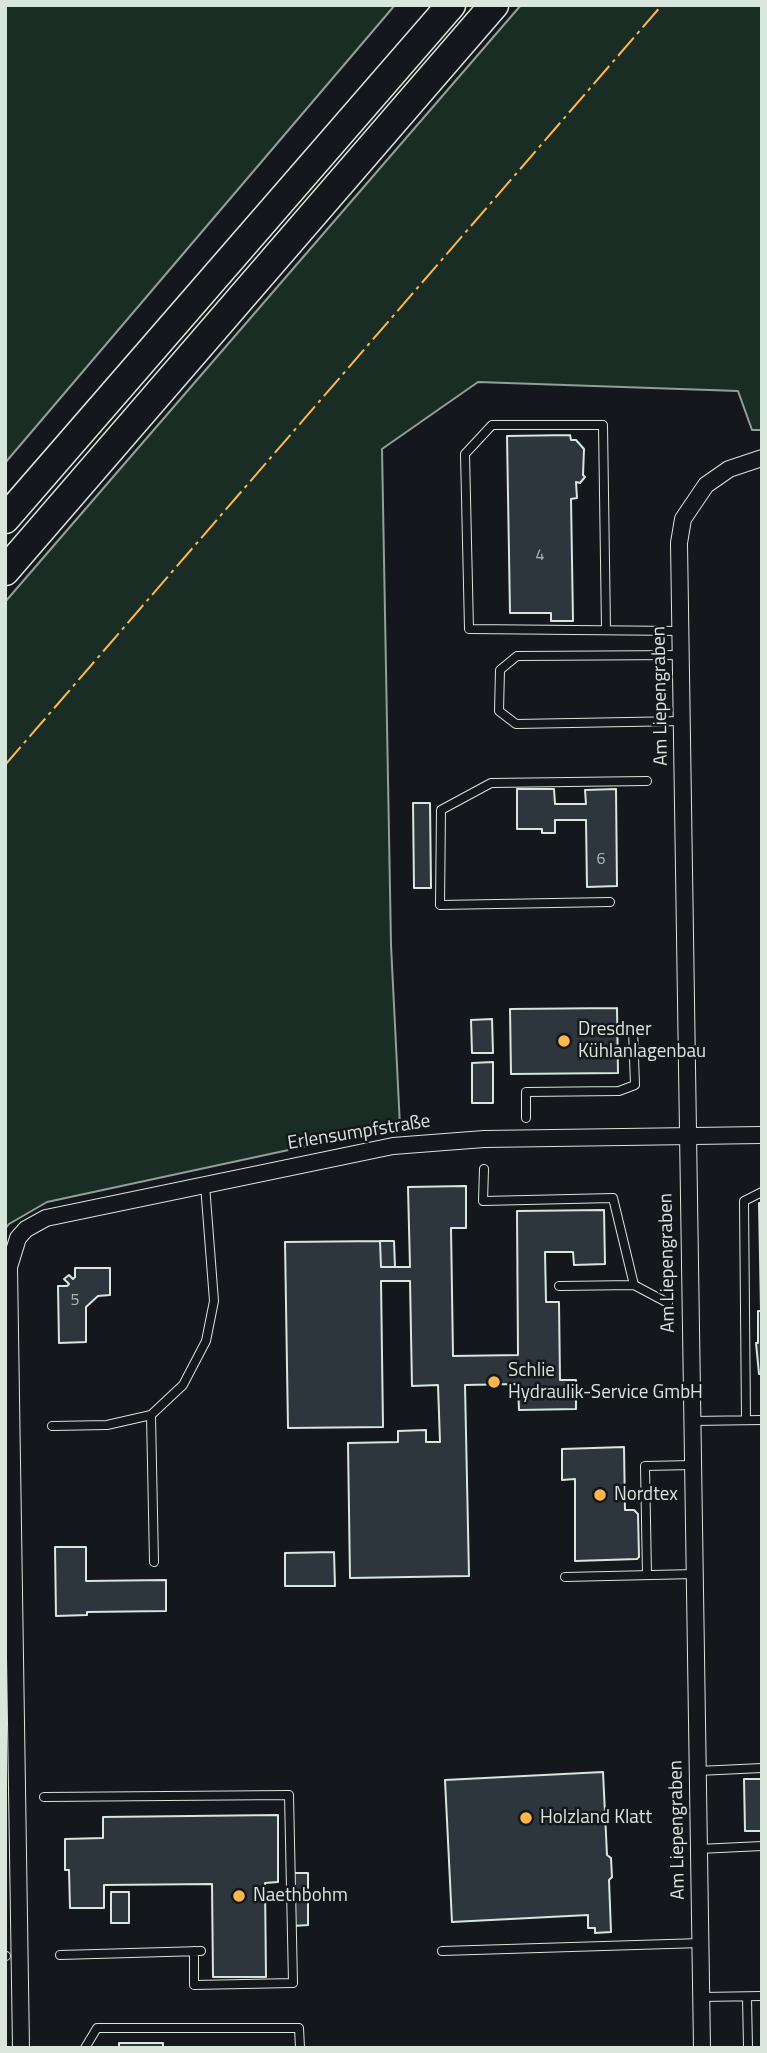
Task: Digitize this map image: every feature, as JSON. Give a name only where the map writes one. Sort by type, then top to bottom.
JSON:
[{"type":"highway","points":[[5,519],[451,5]]},
{"type":"highway","points":[[5,571],[494,5]]},
{"type":"street","name":"Am Liepengraben","points":[[702,2048],[679,543],[683,519],[706,485],[729,469],[762,458]]},
{"type":"street","name":"Erlensumpfstraße","points":[[21,2048],[9,1267],[18,1238],[26,1229],[47,1218],[204,1183],[393,1146],[430,1141],[762,1135]]},
{"type":"lane","points":[[607,630],[603,425],[492,425],[466,454],[468,629],[681,631]]},
{"type":"lane","points":[[681,655],[517,656],[499,670],[499,711],[516,724],[682,721]]},
{"type":"lane","points":[[610,902],[440,905],[441,810],[491,783],[647,781]]},
{"type":"lane","points":[[526,1118],[526,1092],[619,1091],[635,1085],[633,1030]]},
{"type":"lane","points":[[484,1169],[483,1201],[613,1198],[634,1285]]},
{"type":"lane","points":[[52,1426],[107,1425],[150,1415],[183,1385],[206,1341],[214,1301],[204,1183]]},
{"type":"lane","points":[[746,1420],[744,1201],[762,1192]]},
{"type":"lane","points":[[559,1286],[634,1285],[668,1303]]},
{"type":"lane","points":[[150,1415],[154,1562]]},
{"type":"lane","points":[[692,1421],[762,1420]]},
{"type":"lane","points":[[647,1575],[645,1466],[693,1465]]},
{"type":"lane","points":[[565,1577],[695,1574]]},
{"type":"lane","points":[[698,1771],[762,1768]]},
{"type":"lane","points":[[44,1797],[289,1795],[293,1983],[194,1985],[198,1951],[60,1955]]},
{"type":"lane","points":[[699,1849],[762,1846]]},
{"type":"lane","points":[[442,1951],[701,1943]]},
{"type":"lane","points":[[702,1997],[762,1996]]},
{"type":"lane","points":[[747,1997],[748,2048]]},
{"type":"lane","points":[[85,2048],[97,2028],[299,2028],[300,2048]]},
{"type":"green space","points":[[5,5],[395,5],[5,463]]},
{"type":"green space","points":[[521,5],[762,5],[762,430],[752,430],[738,391],[478,382],[382,449],[391,945],[400,1126],[47,1202],[5,1229],[5,602]]},
{"type":"building","points":[[570,435],[571,440],[576,440],[584,449],[585,477],[580,483],[576,482],[577,498],[571,499],[573,621],[551,621],[551,613],[510,613],[507,436]]},
{"type":"building","points":[[517,789],[554,789],[555,804],[586,804],[585,790],[616,789],[617,886],[587,887],[586,820],[555,820],[555,833],[542,833],[542,829],[517,829]]},
{"type":"building","points":[[413,803],[430,803],[431,888],[414,888]]},
{"type":"building","name":"Dresdner Kühlanlagenbau","points":[[617,1008],[618,1073],[511,1074],[510,1009]]},
{"type":"building","points":[[492,1019],[493,1053],[472,1053],[471,1020]]},
{"type":"building","points":[[493,1062],[493,1103],[472,1103],[472,1063]]},
{"type":"building","name":"Schlie Hydraulik-Service GmbH","points":[[466,1186],[466,1228],[451,1228],[453,1356],[518,1355],[517,1211],[604,1210],[605,1264],[574,1265],[573,1252],[545,1252],[546,1302],[559,1302],[560,1380],[576,1380],[576,1409],[519,1410],[518,1384],[465,1385],[469,1576],[350,1578],[348,1443],[398,1442],[398,1431],[426,1430],[426,1442],[440,1442],[438,1385],[412,1386],[410,1281],[381,1281],[383,1427],[288,1428],[285,1242],[380,1241],[381,1267],[410,1267],[408,1187]]},
{"type":"building","points":[[759,1203],[762,1203],[762,1374],[759,1374],[756,1343],[758,1311],[761,1311]]},
{"type":"building","points":[[380,1241],[394,1241],[395,1267],[381,1267]]},
{"type":"building","points":[[75,1268],[110,1268],[110,1295],[98,1296],[86,1307],[86,1342],[59,1343],[58,1286],[69,1284],[64,1279],[69,1275],[73,1279],[75,1277]]},
{"type":"building","name":"Nordtex","points":[[624,1447],[625,1510],[634,1510],[638,1514],[639,1557],[575,1561],[575,1479],[562,1480],[562,1449]]},
{"type":"building","points":[[55,1547],[86,1547],[86,1581],[166,1580],[166,1611],[87,1612],[87,1615],[56,1616]]},
{"type":"building","points":[[334,1552],[335,1586],[285,1586],[285,1553]]},
{"type":"building","name":"Holzland Klatt","points":[[603,1772],[607,1855],[611,1858],[612,1877],[609,1880],[611,1932],[595,1933],[595,1928],[588,1928],[588,1915],[452,1922],[445,1780]]},
{"type":"building","points":[[744,1779],[762,1779],[762,1831],[745,1831]]},
{"type":"building","name":"Naethbohm","points":[[278,1815],[278,1882],[265,1883],[266,1977],[213,1977],[212,1884],[104,1885],[104,1908],[70,1908],[69,1870],[65,1870],[65,1839],[103,1838],[103,1817]]},
{"type":"building","points":[[292,1873],[308,1873],[308,1925],[293,1926]]},
{"type":"building","points":[[111,1892],[129,1892],[129,1923],[111,1923]]},
{"type":"building","points":[[119,2043],[163,2043],[163,2048],[119,2048]]},
{"type":"power","points":[[5,765],[662,5]]},
{"type":"place","name":"Dresdner Kühlanlagenbau","points":[[564,1041]]},
{"type":"place","name":"Schlie Hydraulik-Service GmbH","points":[[494,1382]]},
{"type":"place","name":"Nordtex","points":[[600,1495]]},
{"type":"place","name":"Holzland Klatt","points":[[526,1818]]},
{"type":"place","name":"Naethbohm","points":[[239,1896]]}]
